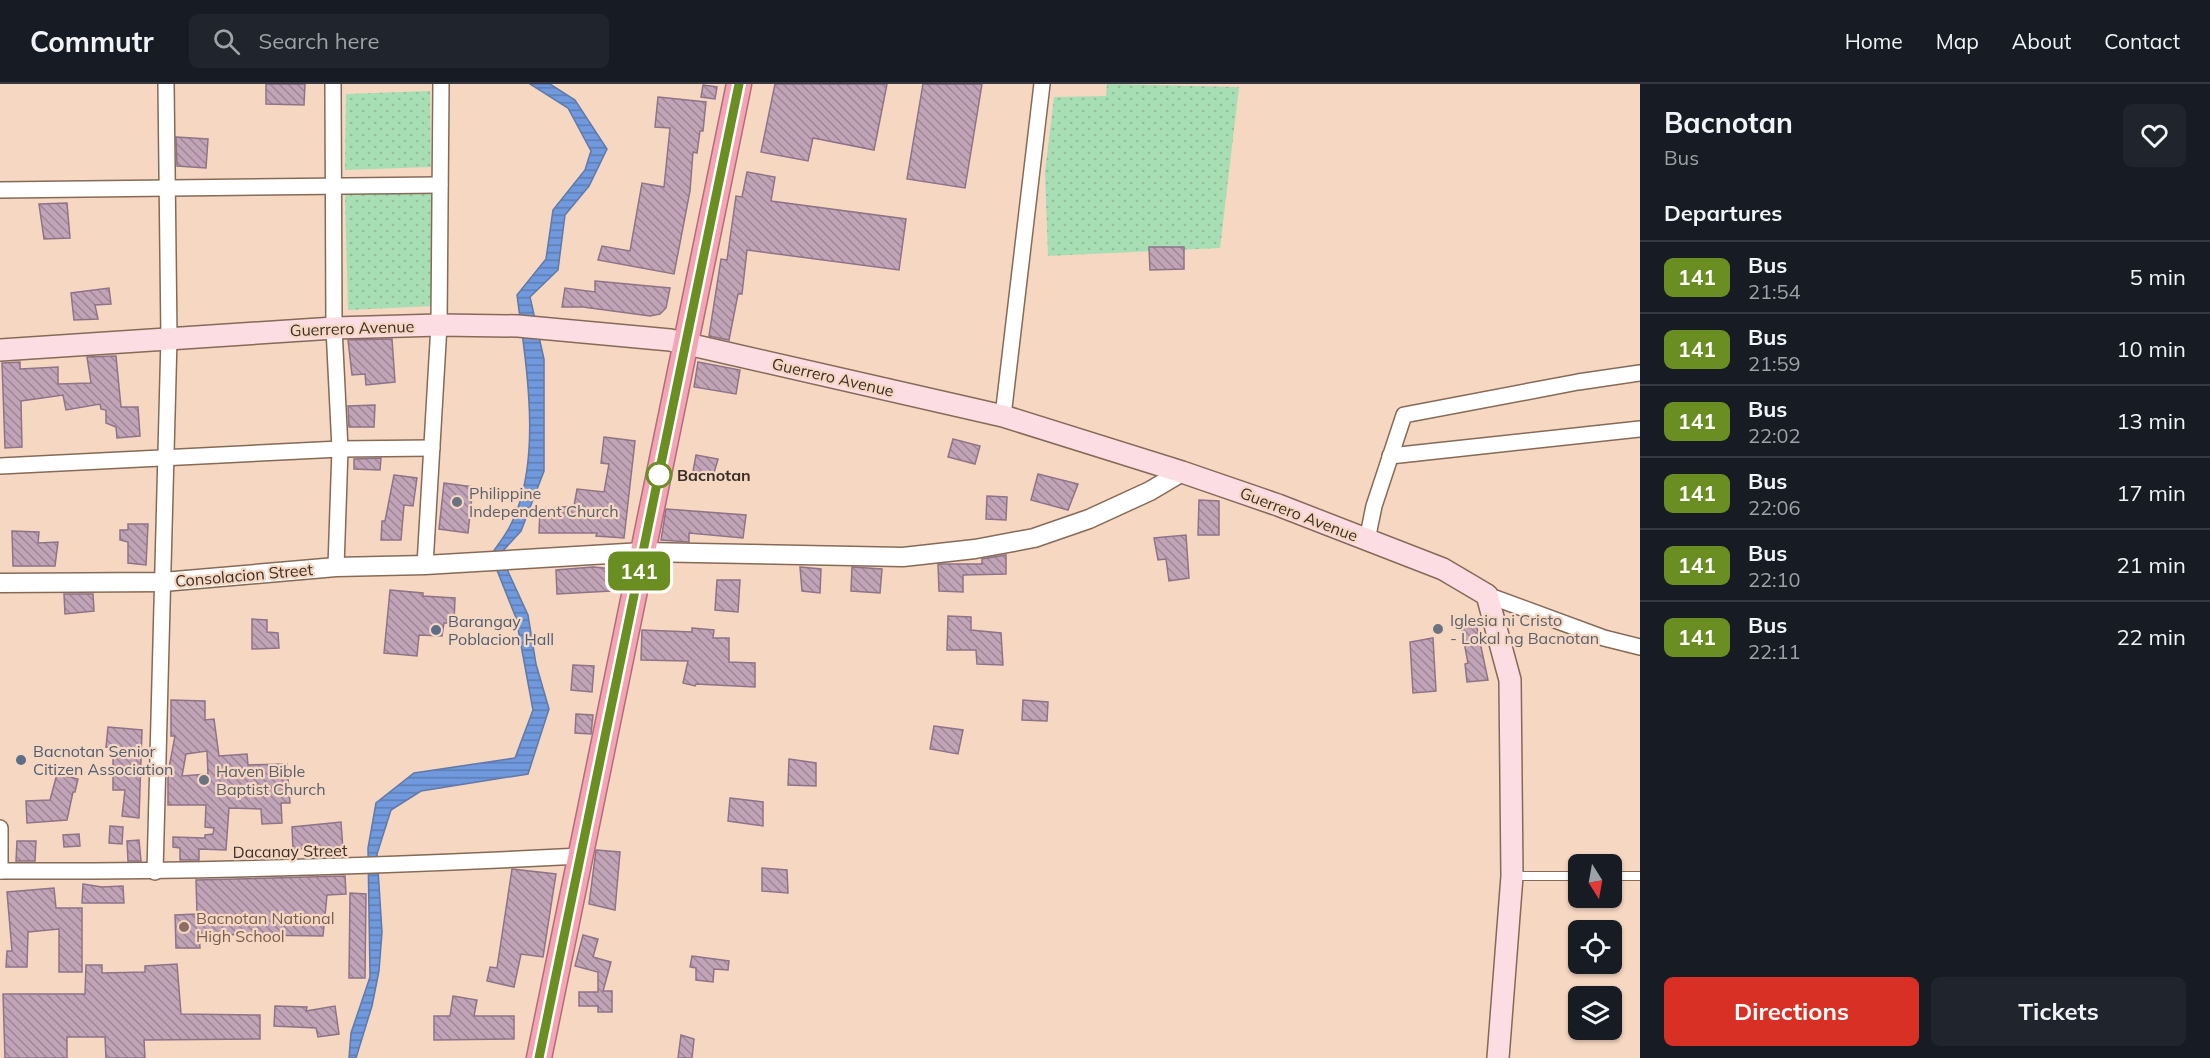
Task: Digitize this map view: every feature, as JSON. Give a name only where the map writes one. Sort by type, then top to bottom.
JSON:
[{"type":"highway","points":[[539,1058],[739,84]]},
{"type":"main road","name":"Guerrero Avenue","points":[[0,350],[334,328],[439,325],[518,326],[606,333],[687,343],[1003,416],[1182,472],[1443,569],[1487,595]]},
{"type":"main road","points":[[1487,595],[1510,680],[1512,876],[1498,1058]]},
{"type":"street","points":[[155,872],[169,338],[166,84]]},
{"type":"street","points":[[333,84],[334,328],[340,449],[336,567]]},
{"type":"street","points":[[425,565],[439,325],[441,84]]},
{"type":"street","points":[[1003,416],[1041,84]]},
{"type":"street","points":[[0,190],[440,186]]},
{"type":"street","points":[[1367,540],[1389,456],[1404,415],[1640,373]]},
{"type":"street","points":[[1389,456],[1640,429]]},
{"type":"street","points":[[0,466],[340,449],[432,448]]},
{"type":"street","name":"Consolacion Street","points":[[0,583],[163,582],[336,567],[488,562],[642,552],[903,557],[975,549],[1034,538],[1089,519],[1150,491],[1182,472]]},
{"type":"street","points":[[1487,595],[1604,638],[1640,647]]},
{"type":"street","points":[[0,828],[0,871]]},
{"type":"street","name":"Dacanay Street","points":[[0,871],[155,872],[363,867],[581,856]]},
{"type":"lane","points":[[1512,876],[1568,876]]},
{"type":"lane","points":[[1622,876],[1640,876]]},
{"type":"green space","points":[[1107,84],[1239,87],[1220,248],[1048,256],[1045,172],[1054,97],[1106,96]]},
{"type":"green space","points":[[430,91],[431,167],[345,170],[346,94]]},
{"type":"green space","points":[[435,187],[434,306],[348,310],[345,195]]},
{"type":"water","points":[[530,84],[550,84],[575,100],[607,149],[589,186],[565,215],[558,270],[530,297],[544,359],[544,471],[521,531],[500,554],[528,615],[536,664],[549,709],[528,774],[421,791],[391,810],[377,854],[382,932],[379,971],[372,1006],[356,1058],[349,1058],[351,1033],[370,977],[368,848],[376,803],[414,773],[515,758],[533,710],[516,618],[491,555],[509,528],[520,502],[529,445],[528,383],[517,295],[546,259],[553,210],[585,170],[591,151],[568,108]]},
{"type":"building","points":[[266,84],[305,84],[304,105],[266,104]]},
{"type":"building","points":[[775,84],[887,84],[874,150],[813,138],[808,161],[761,152]]},
{"type":"building","points":[[923,84],[982,84],[965,188],[907,179]]},
{"type":"building","points":[[703,85],[717,87],[715,99],[701,97]]},
{"type":"building","points":[[658,97],[706,102],[703,131],[700,131],[697,153],[693,152],[690,191],[674,274],[598,260],[602,246],[630,251],[642,183],[664,187],[670,128],[655,127]]},
{"type":"building","points":[[176,137],[208,139],[206,168],[177,166]]},
{"type":"building","points":[[747,172],[775,177],[771,201],[906,219],[899,270],[747,250],[742,294],[738,294],[729,340],[709,336],[721,259],[727,260],[736,196],[742,197]]},
{"type":"building","points":[[67,203],[70,238],[44,239],[39,204]]},
{"type":"building","points":[[1149,247],[1184,247],[1184,269],[1150,270]]},
{"type":"building","points":[[595,281],[670,288],[666,308],[660,314],[650,316],[583,307],[562,307],[565,288],[595,292]]},
{"type":"building","points":[[109,288],[111,304],[95,305],[98,319],[74,320],[71,293]]},
{"type":"building","points":[[392,339],[395,382],[366,385],[365,374],[352,375],[348,340]]},
{"type":"building","points":[[116,356],[121,407],[138,407],[140,436],[117,438],[116,427],[106,423],[106,410],[101,409],[100,404],[66,410],[63,395],[21,401],[22,447],[5,448],[2,363],[20,362],[20,369],[58,367],[58,384],[91,383],[87,357]]},
{"type":"building","points":[[698,362],[740,370],[736,394],[694,387]]},
{"type":"building","points":[[375,405],[374,427],[349,427],[348,406]]},
{"type":"building","points":[[604,437],[635,441],[624,538],[596,536],[597,533],[539,533],[540,509],[574,506],[577,489],[604,492],[609,464],[601,463]]},
{"type":"building","points":[[953,439],[980,446],[975,464],[948,457]]},
{"type":"building","points":[[696,455],[718,459],[714,473],[693,471]]},
{"type":"building","points":[[381,458],[380,470],[354,469],[354,459]]},
{"type":"building","points":[[1038,474],[1078,484],[1068,510],[1031,500]]},
{"type":"building","points":[[394,475],[417,478],[413,506],[404,505],[401,540],[381,540],[382,521],[385,521]]},
{"type":"building","name":"Philippine Independent Church","points":[[444,483],[473,487],[468,533],[439,529]]},
{"type":"building","points":[[987,496],[1007,497],[1006,520],[986,519]]},
{"type":"building","points":[[1199,500],[1219,501],[1219,535],[1198,535]]},
{"type":"building","points":[[666,509],[746,515],[743,538],[689,533],[689,542],[661,540]]},
{"type":"building","points":[[128,524],[148,524],[146,565],[128,563],[128,542],[120,540],[120,530],[128,530]]},
{"type":"building","points":[[12,531],[39,532],[38,543],[58,542],[55,566],[13,566]]},
{"type":"building","points":[[1186,535],[1189,578],[1169,581],[1166,559],[1158,560],[1154,538]]},
{"type":"building","points":[[1006,555],[1006,574],[963,575],[963,592],[939,591],[938,564],[982,564],[982,559]]},
{"type":"building","points":[[593,567],[614,569],[611,591],[557,594],[556,570]]},
{"type":"building","points":[[800,567],[821,569],[820,593],[802,591]]},
{"type":"building","points":[[852,567],[882,569],[880,593],[851,591]]},
{"type":"building","points":[[717,580],[740,580],[738,612],[715,610]]},
{"type":"building","points":[[390,590],[423,593],[423,596],[455,598],[454,623],[444,623],[442,636],[419,635],[417,656],[384,653]]},
{"type":"building","points":[[64,594],[93,594],[94,611],[65,614]]},
{"type":"building","points":[[948,616],[971,617],[971,630],[1001,633],[1003,665],[977,664],[976,650],[947,650]]},
{"type":"building","points":[[252,619],[267,620],[267,632],[278,633],[279,648],[252,649]]},
{"type":"building","points":[[1476,623],[1488,680],[1467,682],[1465,664],[1468,663],[1461,626]]},
{"type":"building","points":[[692,628],[714,630],[713,638],[729,638],[729,662],[755,663],[755,687],[696,684],[695,686],[683,683],[688,661],[641,660],[642,630],[692,632]]},
{"type":"building","points":[[1433,638],[1436,691],[1413,693],[1410,642]]},
{"type":"building","points":[[573,665],[594,666],[592,692],[571,690]]},
{"type":"building","points":[[171,700],[205,701],[205,720],[214,719],[219,756],[247,754],[248,765],[287,764],[290,803],[281,803],[282,823],[262,824],[261,809],[229,808],[226,850],[199,849],[199,860],[180,860],[180,848],[173,847],[173,837],[205,838],[205,835],[213,834],[214,828],[205,827],[206,805],[168,805],[168,773],[175,736],[171,736]],"holes":[[[207,751],[208,774],[182,776],[186,754]]]},
{"type":"building","points":[[1023,700],[1048,702],[1047,721],[1022,720]]},
{"type":"building","points":[[576,714],[593,715],[591,734],[575,733]]},
{"type":"building","points":[[934,726],[963,730],[958,754],[930,749]]},
{"type":"building","points":[[108,727],[142,730],[139,818],[122,816],[125,790],[113,790],[113,748],[106,747]]},
{"type":"building","points":[[789,759],[816,763],[816,786],[788,785]]},
{"type":"building","points":[[57,774],[78,779],[67,820],[27,823],[26,801],[50,800]]},
{"type":"building","points":[[730,798],[763,802],[763,826],[728,821]]},
{"type":"building","points":[[341,822],[343,850],[312,852],[312,848],[293,849],[292,827]]},
{"type":"building","points":[[110,826],[123,827],[122,844],[109,843]]},
{"type":"building","points":[[79,834],[80,846],[64,847],[63,835]]},
{"type":"building","points":[[139,840],[141,861],[128,861],[127,841]]},
{"type":"building","points":[[17,841],[36,841],[35,861],[16,861]]},
{"type":"building","points":[[596,850],[620,852],[615,910],[589,904]]},
{"type":"building","points":[[762,868],[787,870],[788,893],[762,891]]},
{"type":"building","points":[[512,869],[556,874],[543,957],[521,954],[514,987],[487,981],[490,967],[497,968]]},
{"type":"building","points":[[345,876],[346,894],[327,895],[323,936],[199,934],[200,948],[176,948],[175,915],[197,914],[196,880]]},
{"type":"building","points":[[83,884],[102,887],[123,886],[124,903],[82,903]]},
{"type":"building","points":[[54,888],[56,908],[82,908],[82,972],[59,972],[59,929],[28,932],[27,967],[6,967],[7,951],[12,951],[7,892]]},
{"type":"building","points":[[350,893],[366,894],[365,978],[349,978]]},
{"type":"building","points":[[583,935],[598,939],[593,957],[611,962],[603,991],[612,991],[612,1012],[598,1012],[598,1006],[579,1006],[579,992],[598,992],[598,972],[575,966]]},
{"type":"building","points":[[692,956],[729,961],[728,970],[714,969],[713,982],[696,980],[696,968],[690,967]]},
{"type":"building","points":[[177,964],[181,1014],[260,1015],[260,1039],[144,1040],[145,1058],[106,1058],[105,1037],[67,1037],[67,1058],[5,1058],[3,994],[85,994],[86,965],[102,965],[102,973],[145,972],[145,966]]},
{"type":"building","points":[[453,996],[477,1000],[474,1016],[514,1016],[514,1039],[434,1040],[434,1016],[450,1016]]},
{"type":"building","points":[[275,1006],[307,1007],[306,1011],[335,1006],[339,1034],[318,1037],[316,1028],[274,1026]]},
{"type":"building","points":[[681,1035],[694,1039],[692,1058],[678,1058]]},
{"type":"bus line","name":"141","points":[[539,1058],[554,996],[642,552],[739,84]]},
{"type":"place","name":"Bacnotan","points":[[659,475]]},
{"type":"place","name":"Philippine Independent Church","points":[[457,502]]},
{"type":"place","name":"Iglesia ni Cristo - Lokal ng Bacnotan","points":[[1438,629]]},
{"type":"place","name":"Barangay Poblacion Hall","points":[[436,630]]},
{"type":"place","name":"Bacnotan Senior Citizen Association","points":[[21,760]]},
{"type":"place","name":"Haven Bible Baptist Church","points":[[204,780]]},
{"type":"place","name":"Bacnotan National High School","points":[[184,927]]}]
